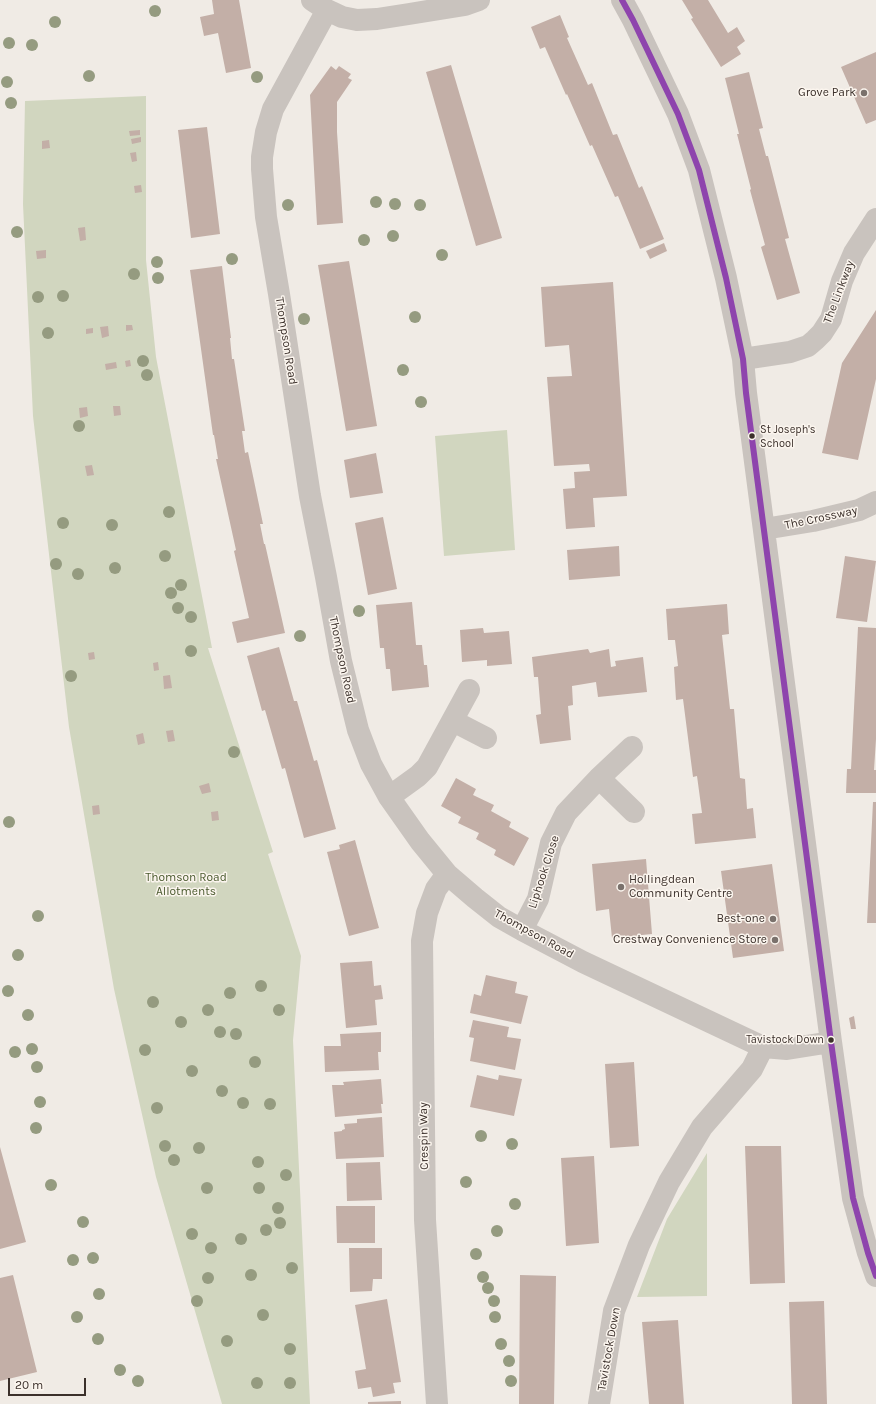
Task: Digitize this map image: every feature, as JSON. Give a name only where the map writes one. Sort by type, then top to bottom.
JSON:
[{"type":"street","points":[[319,5],[342,17],[356,20],[377,19],[465,5],[479,0]]},
{"type":"street","points":[[622,0],[678,114],[699,170],[726,278],[743,358],[746,393],[830,1042],[853,1198],[876,1276]]},
{"type":"street","name":"Thompson Road","points":[[319,5],[273,109],[266,132],[262,157],[264,196],[266,217],[310,496],[341,661],[358,730],[371,764],[389,796],[420,841],[448,874],[499,917],[615,977],[763,1047],[787,1049],[830,1042]]},
{"type":"street","name":"The Linkway","points":[[743,358],[790,352],[808,346],[822,333],[831,319],[842,281],[854,254],[876,219]]},
{"type":"street","name":"The Crossway","points":[[764,529],[813,521],[852,512],[876,502]]},
{"type":"street","points":[[389,796],[423,772],[453,721],[469,690]]},
{"type":"street","points":[[453,721],[486,738]]},
{"type":"street","name":"Liphook Close","points":[[522,930],[538,899],[551,843],[566,813],[599,778],[632,747]]},
{"type":"street","points":[[599,778],[634,812]]},
{"type":"street","name":"Crespin Way","points":[[437,1404],[425,1220],[422,940],[428,912],[436,889],[448,874]]},
{"type":"street","name":"Tavistock Down","points":[[599,1404],[614,1311],[639,1244],[669,1182],[702,1127],[752,1069],[763,1047]]},
{"type":"green space","name":"Thomson Road Allotments","points":[[146,96],[146,260],[156,357],[212,648],[208,648],[273,852],[268,854],[301,956],[293,1040],[310,1404],[222,1404],[156,1177],[114,989],[69,727],[33,416],[23,204],[25,101]]},
{"type":"green space","points":[[507,430],[515,550],[444,556],[435,436]]},
{"type":"green space","points":[[707,1153],[707,1296],[637,1297],[667,1219]]},
{"type":"building","points":[[212,0],[239,0],[251,68],[226,73],[218,33],[204,36],[200,17],[214,14]]},
{"type":"building","points":[[682,0],[708,0],[728,33],[737,27],[745,41],[737,47],[741,54],[721,67],[691,19],[693,18]]},
{"type":"building","points":[[560,15],[569,37],[567,38],[588,85],[592,83],[613,135],[617,134],[639,188],[642,186],[664,239],[640,249],[618,196],[615,197],[592,145],[590,146],[545,47],[540,49],[531,27]]},
{"type":"building","name":"Grove Park","points":[[876,52],[876,120],[866,124],[841,67]]},
{"type":"building","points":[[451,65],[502,238],[476,246],[426,72]]},
{"type":"building","points":[[331,66],[336,70],[339,66],[351,74],[348,78],[352,80],[337,102],[337,132],[343,223],[317,225],[310,95]]},
{"type":"building","points":[[749,72],[763,128],[759,129],[766,156],[768,156],[789,238],[785,239],[800,293],[777,300],[761,247],[765,245],[750,190],[751,189],[737,134],[739,134],[725,78]]},
{"type":"building","points":[[207,127],[220,234],[191,238],[178,130]]},
{"type":"building","points":[[140,130],[140,135],[130,136],[129,131]]},
{"type":"building","points":[[141,137],[141,142],[132,144],[131,139]]},
{"type":"building","points":[[49,140],[50,148],[42,149],[42,141]]},
{"type":"building","points":[[136,152],[137,161],[132,162],[130,153]]},
{"type":"building","points":[[141,185],[142,192],[135,193],[134,186]]},
{"type":"building","points":[[85,227],[86,240],[80,241],[78,228]]},
{"type":"building","points":[[664,243],[667,251],[650,259],[646,251]]},
{"type":"building","points":[[46,250],[46,258],[37,259],[36,251]]},
{"type":"building","points":[[349,261],[377,426],[346,431],[318,265]]},
{"type":"building","points":[[222,266],[231,338],[232,359],[234,359],[245,431],[242,431],[245,453],[248,452],[263,524],[260,524],[264,544],[285,633],[237,643],[232,622],[249,618],[216,459],[218,459],[213,435],[190,270]]},
{"type":"building","points":[[613,282],[627,496],[593,498],[595,527],[566,529],[563,489],[575,488],[574,472],[590,471],[589,464],[554,466],[547,377],[572,376],[569,345],[545,347],[541,287]]},
{"type":"building","points":[[876,310],[876,379],[858,460],[822,453],[842,363]]},
{"type":"building","points":[[126,325],[132,325],[133,330],[126,331]]},
{"type":"building","points":[[108,326],[109,336],[102,338],[100,327]]},
{"type":"building","points":[[93,328],[93,333],[86,334],[86,329]]},
{"type":"building","points":[[130,360],[131,366],[126,367],[125,361]]},
{"type":"building","points":[[116,362],[117,368],[106,370],[105,364]]},
{"type":"building","points":[[113,406],[120,406],[121,415],[114,416]]},
{"type":"building","points":[[87,407],[88,416],[80,418],[79,408]]},
{"type":"building","points":[[376,453],[383,493],[350,498],[344,460]]},
{"type":"building","points":[[92,465],[94,475],[87,476],[85,466]]},
{"type":"building","points":[[383,517],[397,589],[368,595],[355,523]]},
{"type":"building","points":[[619,546],[620,576],[569,580],[567,550]]},
{"type":"building","points":[[845,556],[876,561],[867,622],[836,618]]},
{"type":"building","points":[[412,602],[416,645],[422,645],[424,665],[427,665],[429,687],[392,691],[390,669],[386,669],[384,648],[380,648],[376,605]]},
{"type":"building","points":[[727,604],[729,634],[722,635],[730,709],[734,709],[740,778],[745,779],[747,809],[753,808],[756,838],[695,844],[692,814],[702,813],[697,776],[693,777],[683,699],[676,700],[674,667],[678,666],[675,640],[668,640],[666,609]]},
{"type":"building","points":[[858,627],[876,628],[876,739],[874,770],[876,770],[876,793],[846,793],[847,769],[851,769]]},
{"type":"building","points":[[483,628],[484,633],[509,631],[512,664],[487,666],[487,660],[462,662],[460,630]]},
{"type":"building","points":[[279,647],[294,701],[297,701],[314,761],[317,760],[336,829],[304,838],[285,768],[282,769],[265,710],[262,711],[247,656]]},
{"type":"building","points":[[588,649],[590,653],[609,649],[611,667],[616,666],[615,661],[643,657],[647,692],[598,697],[596,682],[572,686],[573,705],[568,706],[571,740],[540,744],[536,715],[541,714],[538,677],[534,677],[532,657]]},
{"type":"building","points":[[94,652],[95,659],[89,660],[88,653]]},
{"type":"building","points":[[158,662],[159,670],[154,671],[153,663]]},
{"type":"building","points":[[170,675],[172,688],[164,689],[163,676]]},
{"type":"building","points":[[173,730],[175,741],[168,742],[166,731]]},
{"type":"building","points":[[143,733],[145,743],[138,745],[136,735]]},
{"type":"building","points":[[456,778],[476,789],[473,795],[494,805],[491,811],[511,822],[509,827],[529,838],[514,866],[494,855],[496,850],[476,839],[479,833],[458,823],[461,817],[441,806]]},
{"type":"building","points":[[209,783],[211,792],[202,794],[199,786]]},
{"type":"building","points":[[873,802],[876,802],[876,923],[867,923]]},
{"type":"building","points":[[99,805],[100,814],[93,815],[92,806]]},
{"type":"building","points":[[218,811],[219,820],[212,821],[211,812]]},
{"type":"building","points":[[355,840],[379,928],[349,936],[327,852],[340,849],[339,845]]},
{"type":"building","name":"Hollingdean Community Centre","points":[[646,859],[652,934],[612,938],[609,909],[596,911],[592,864]]},
{"type":"building","points":[[772,864],[784,951],[733,958],[721,871]]},
{"type":"building","points":[[372,961],[374,986],[381,985],[383,999],[375,1000],[377,1025],[346,1028],[340,963]]},
{"type":"building","points":[[486,975],[517,982],[515,993],[528,996],[521,1024],[470,1013],[474,994],[481,996]]},
{"type":"building","points":[[854,1016],[856,1029],[851,1029],[849,1018]]},
{"type":"building","points":[[473,1020],[509,1027],[507,1037],[521,1039],[515,1070],[470,1061],[474,1038],[469,1037]]},
{"type":"building","points":[[381,1032],[381,1052],[378,1052],[379,1070],[325,1072],[324,1046],[341,1046],[340,1034]]},
{"type":"building","points":[[634,1062],[639,1146],[610,1148],[605,1064]]},
{"type":"building","points":[[477,1075],[498,1080],[499,1075],[522,1079],[514,1116],[470,1107]]},
{"type":"building","points":[[381,1079],[383,1104],[381,1104],[382,1113],[335,1117],[332,1085],[344,1085],[343,1082]]},
{"type":"building","points":[[382,1117],[384,1157],[336,1159],[334,1132],[345,1129],[344,1124],[357,1123],[357,1119]]},
{"type":"building","points":[[745,1146],[781,1146],[785,1283],[750,1284]]},
{"type":"building","points":[[0,1147],[26,1242],[0,1249]]},
{"type":"building","points":[[594,1156],[599,1243],[566,1246],[561,1158]]},
{"type":"building","points":[[380,1162],[382,1200],[347,1201],[346,1163]]},
{"type":"building","points":[[336,1206],[375,1206],[375,1243],[337,1243]]},
{"type":"building","points":[[349,1248],[382,1248],[382,1279],[373,1279],[372,1291],[350,1292]]},
{"type":"building","points":[[13,1275],[37,1372],[0,1381],[0,1278]]},
{"type":"building","points":[[520,1275],[556,1276],[554,1404],[519,1404]]},
{"type":"building","points":[[387,1299],[401,1382],[393,1383],[395,1393],[373,1397],[371,1387],[358,1389],[355,1371],[366,1369],[355,1305]]},
{"type":"building","points":[[824,1301],[827,1404],[792,1404],[789,1302]]},
{"type":"building","points":[[678,1320],[684,1404],[649,1404],[642,1322]]},
{"type":"building","points":[[401,1401],[401,1404],[368,1404],[368,1402]]},
{"type":"transit line","points":[[622,0],[678,114],[699,170],[726,278],[743,359],[746,393],[831,1042],[853,1198],[876,1276]]},
{"type":"place","name":"Grove Park","points":[[864,93]]},
{"type":"place","name":"St Joseph's School","points":[[752,436]]},
{"type":"place","name":"Hollingdean Community Centre","points":[[621,887]]},
{"type":"place","name":"Best-one","points":[[773,919]]},
{"type":"place","name":"Crestway Convenience Store","points":[[775,940]]},
{"type":"place","name":"Tavistock Down","points":[[831,1040]]}]
